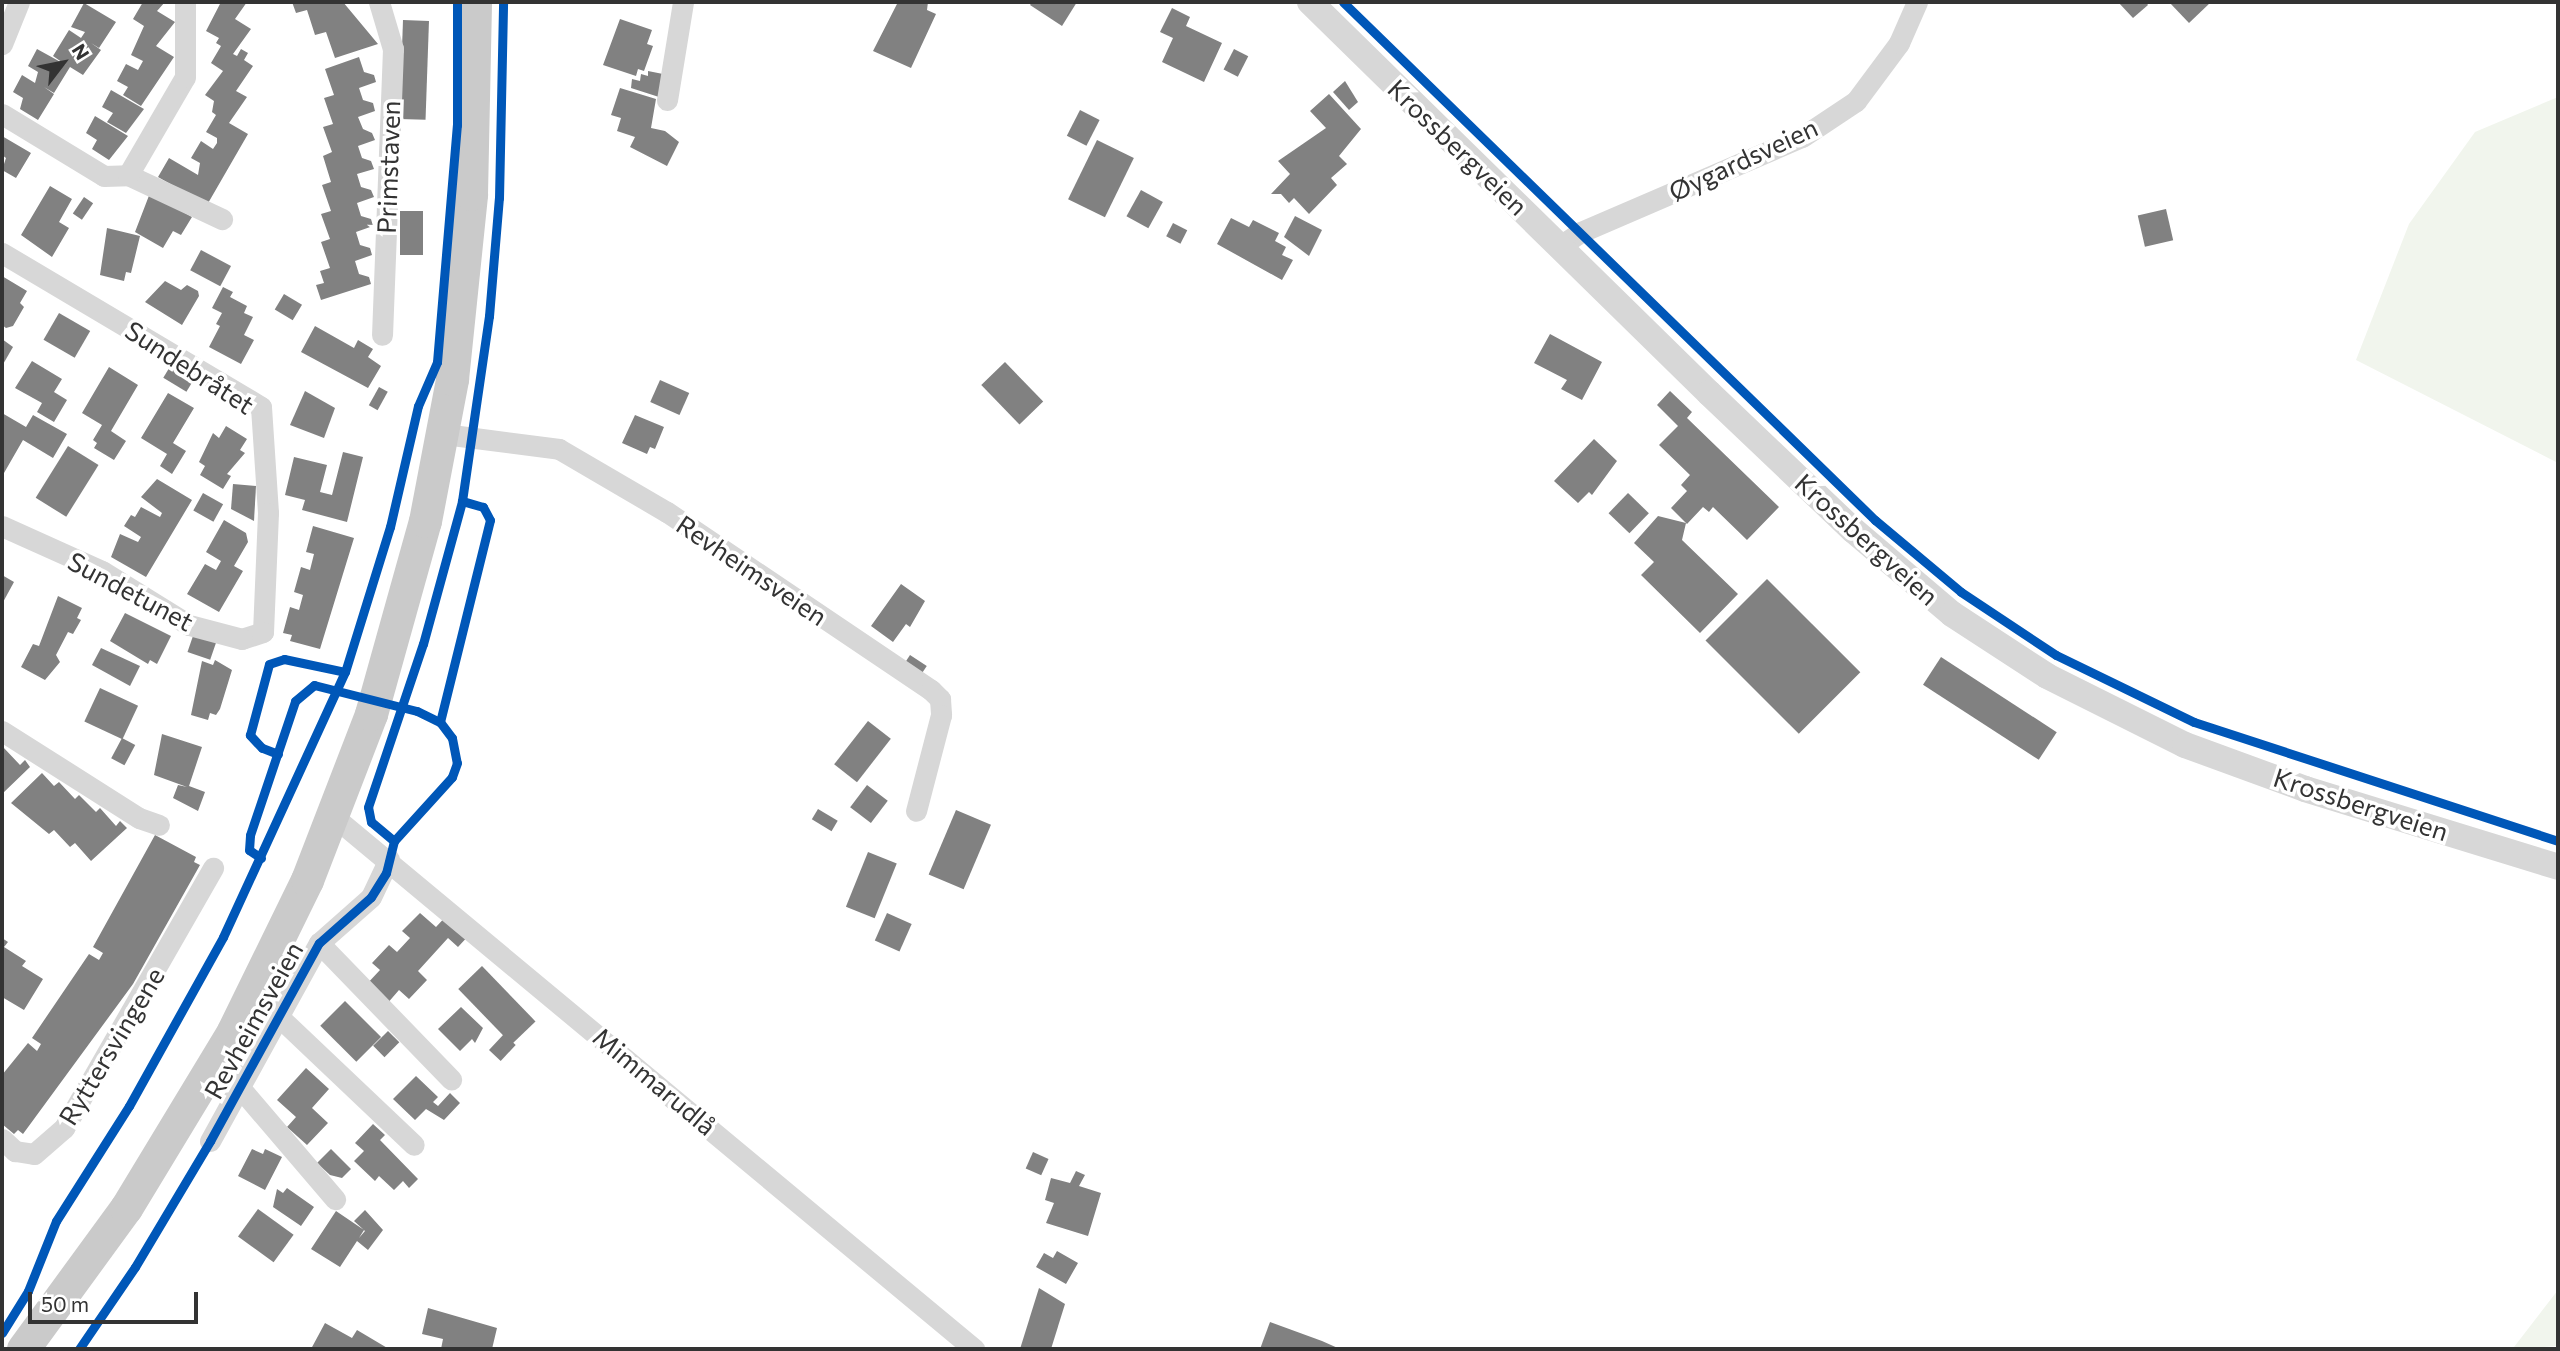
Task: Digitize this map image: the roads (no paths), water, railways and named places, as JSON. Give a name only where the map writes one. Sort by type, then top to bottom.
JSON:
[{"type":"main road","name":"Revheimsveien","points":[[23,1349],[126,1208],[206,1079],[265,970],[333,816],[390,650],[444,434],[471,194],[475,2]]},
{"type":"street","points":[[2,44],[19,2]]},
{"type":"street","points":[[128,175],[185,77],[185,2]]},
{"type":"street","name":"Primstaven","points":[[379,2],[393,48],[382,335]]},
{"type":"street","points":[[667,100],[683,2]]},
{"type":"street","name":"Krossbergveien","points":[[1310,2],[1853,530],[1952,614],[2047,677],[2185,745],[2305,789],[2558,866]]},
{"type":"street","name":"Øygardsveien","points":[[1560,246],[1581,232],[1802,137],[1856,100],[1899,43],[1917,2]]},
{"type":"street","points":[[2,114],[104,176],[128,175],[222,219]]},
{"type":"street","name":"Sundebråtet","points":[[2,253],[261,407],[268,513],[262,632]]},
{"type":"street","name":"Revheimsveien","points":[[444,434],[559,449],[667,512],[931,690],[940,699],[941,715],[916,811]]},
{"type":"street","name":"Sundetunet","points":[[2,526],[112,577],[189,625],[232,638],[252,638],[262,632]]},
{"type":"street","points":[[2,731],[139,818],[159,825]]},
{"type":"street","name":"Mimmarudlå","points":[[333,816],[389,859],[974,1349]]},
{"type":"street","name":"Revheimsveien","points":[[210,1142],[319,943],[371,897],[389,859]]},
{"type":"street","name":"Ryttersvingene","points":[[2,1139],[15,1152],[34,1154],[64,1128],[206,905],[213,868]]},
{"type":"street","points":[[319,943],[451,1079]]},
{"type":"street","points":[[278,1016],[414,1144]]},
{"type":"street","points":[[241,1089],[335,1199]]}]
